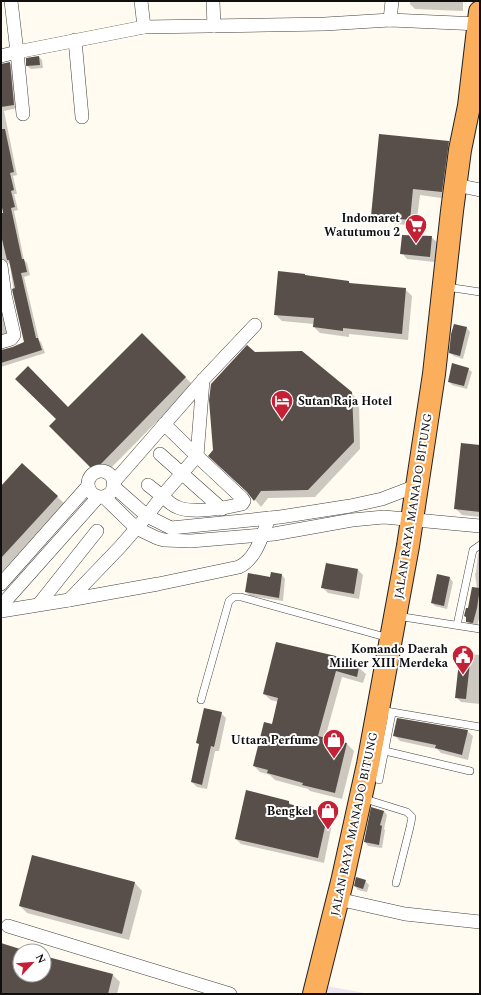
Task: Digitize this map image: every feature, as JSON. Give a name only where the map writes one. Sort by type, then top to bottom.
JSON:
[{"type":"highway","name":"JALAN RAYA MANADO BITUNG","points":[[314,994],[338,899],[360,798],[385,711],[391,639],[412,520],[434,374],[443,286],[460,150],[472,106],[479,18]]},
{"type":"street","points":[[11,1],[23,114]]},
{"type":"street","points":[[141,1],[144,27]]},
{"type":"street","points":[[213,1],[214,26]]},
{"type":"street","points":[[390,20],[392,1]]},
{"type":"street","points":[[1,56],[144,27],[324,24],[390,20],[479,18]]},
{"type":"street","points":[[75,40],[82,117]]},
{"type":"street","points":[[456,185],[480,190]]},
{"type":"street","points":[[1,266],[3,295],[14,335],[11,339],[1,342]]},
{"type":"street","points":[[1,606],[101,497],[109,494],[113,485],[164,424],[255,325]]},
{"type":"street","points":[[69,600],[120,547],[197,456],[203,380]]},
{"type":"street","points":[[148,485],[174,506],[186,510],[222,509],[242,504],[243,500],[164,424]]},
{"type":"street","points":[[160,454],[222,509]]},
{"type":"street","points":[[1,584],[88,486],[92,475],[97,472],[108,474],[112,478],[113,485],[147,516],[171,528],[269,518],[350,506],[382,499],[416,486]]},
{"type":"street","points":[[88,486],[93,495],[101,497],[136,528],[156,538],[164,540],[191,541],[274,534],[352,520],[384,517],[480,526]]},
{"type":"street","points":[[1,611],[158,584],[239,566],[246,563],[252,557],[269,518]]},
{"type":"street","points":[[39,604],[97,531]]},
{"type":"street","points":[[338,899],[405,914],[480,922]]},
{"type":"street","points":[[8,926],[230,994]]},
{"type":"lane","points":[[443,286],[480,292]]},
{"type":"lane","points":[[457,625],[473,550],[480,545]]},
{"type":"lane","points":[[201,700],[229,601],[234,597],[241,597],[391,639]]},
{"type":"lane","points":[[395,616],[480,629]]},
{"type":"lane","points":[[379,780],[385,752],[385,711],[480,727]]},
{"type":"lane","points":[[385,752],[470,771]]},
{"type":"lane","points":[[360,798],[407,812],[412,816],[396,883]]},
{"type":"shaded area","points":[[326,986],[370,994],[324,994]]},
{"type":"building","points":[[39,56],[40,65],[26,66],[26,58]]},
{"type":"building","points":[[10,62],[14,105],[1,107],[1,64]]},
{"type":"building","points":[[1,129],[5,129],[14,172],[10,173],[14,190],[11,191],[15,207],[11,208],[22,259],[24,259],[27,272],[21,273],[36,338],[38,338],[42,350],[1,363],[1,350],[24,342],[12,289],[15,288],[9,260],[7,260],[1,235],[1,213],[3,213],[1,202]]},
{"type":"building","points":[[379,134],[449,141],[442,192],[413,189],[410,220],[371,216]]},
{"type":"building","name":"Indomaret Watutumou 2","points":[[402,235],[432,236],[430,257],[400,254]]},
{"type":"building","points":[[278,271],[349,281],[349,283],[406,288],[402,334],[343,328],[343,331],[313,327],[314,318],[274,315]]},
{"type":"building","points":[[454,324],[467,327],[460,356],[449,353],[451,334]]},
{"type":"building","points":[[142,333],[186,377],[94,471],[49,426],[56,419],[15,379],[28,366],[68,407]]},
{"type":"building","name":"Sutan Raja Hotel","points":[[247,345],[255,352],[302,351],[352,392],[354,442],[308,490],[261,491],[254,501],[247,492],[208,456],[213,450],[209,400],[211,384]]},
{"type":"building","points":[[452,363],[469,368],[464,386],[448,382]]},
{"type":"building","points":[[461,443],[480,445],[480,512],[454,509]]},
{"type":"building","points":[[22,463],[58,496],[1,558],[1,486]]},
{"type":"building","points":[[326,563],[358,569],[354,594],[321,588]]},
{"type":"building","points":[[271,572],[282,574],[279,598],[245,592],[248,573],[270,577]]},
{"type":"building","points":[[437,574],[450,577],[444,606],[431,603]]},
{"type":"building","points":[[472,587],[480,588],[473,623],[466,622],[466,617],[464,616],[466,608],[468,608]]},
{"type":"building","points":[[276,642],[340,657],[339,661],[359,667],[357,677],[336,671],[318,736],[347,743],[335,793],[302,785],[303,783],[267,773],[268,770],[253,766],[264,722],[272,724],[278,698],[263,694]]},
{"type":"building","name":"Komando Daerah Militer XIII Merdeka","points":[[460,652],[471,653],[466,699],[455,698]]},
{"type":"building","points":[[204,708],[222,712],[214,747],[211,746],[202,785],[191,782],[199,744],[196,743]]},
{"type":"building","points":[[397,718],[468,730],[462,755],[435,748],[436,745],[393,736]]},
{"type":"building","points":[[246,790],[289,801],[289,804],[328,813],[318,858],[235,839]]},
{"type":"building","points":[[371,807],[384,811],[380,825],[382,826],[379,845],[364,842]]},
{"type":"building","points":[[32,855],[135,882],[122,934],[19,906]]},
{"type":"building","points":[[356,877],[366,880],[363,889],[354,886]]},
{"type":"building","points":[[1,943],[12,946],[12,983],[52,983],[52,958],[113,974],[108,994],[1,994]]},
{"type":"place","name":"Indomaret Watutumou 2","points":[[416,244]]},
{"type":"place","name":"Sutan Raja Hotel","points":[[282,420]]},
{"type":"place","name":"Komando Daerah Militer XIII Merdeka","points":[[463,676]]},
{"type":"place","name":"Uttara Perfume","points":[[334,760]]},
{"type":"place","name":"Bengkel","points":[[328,830]]}]
